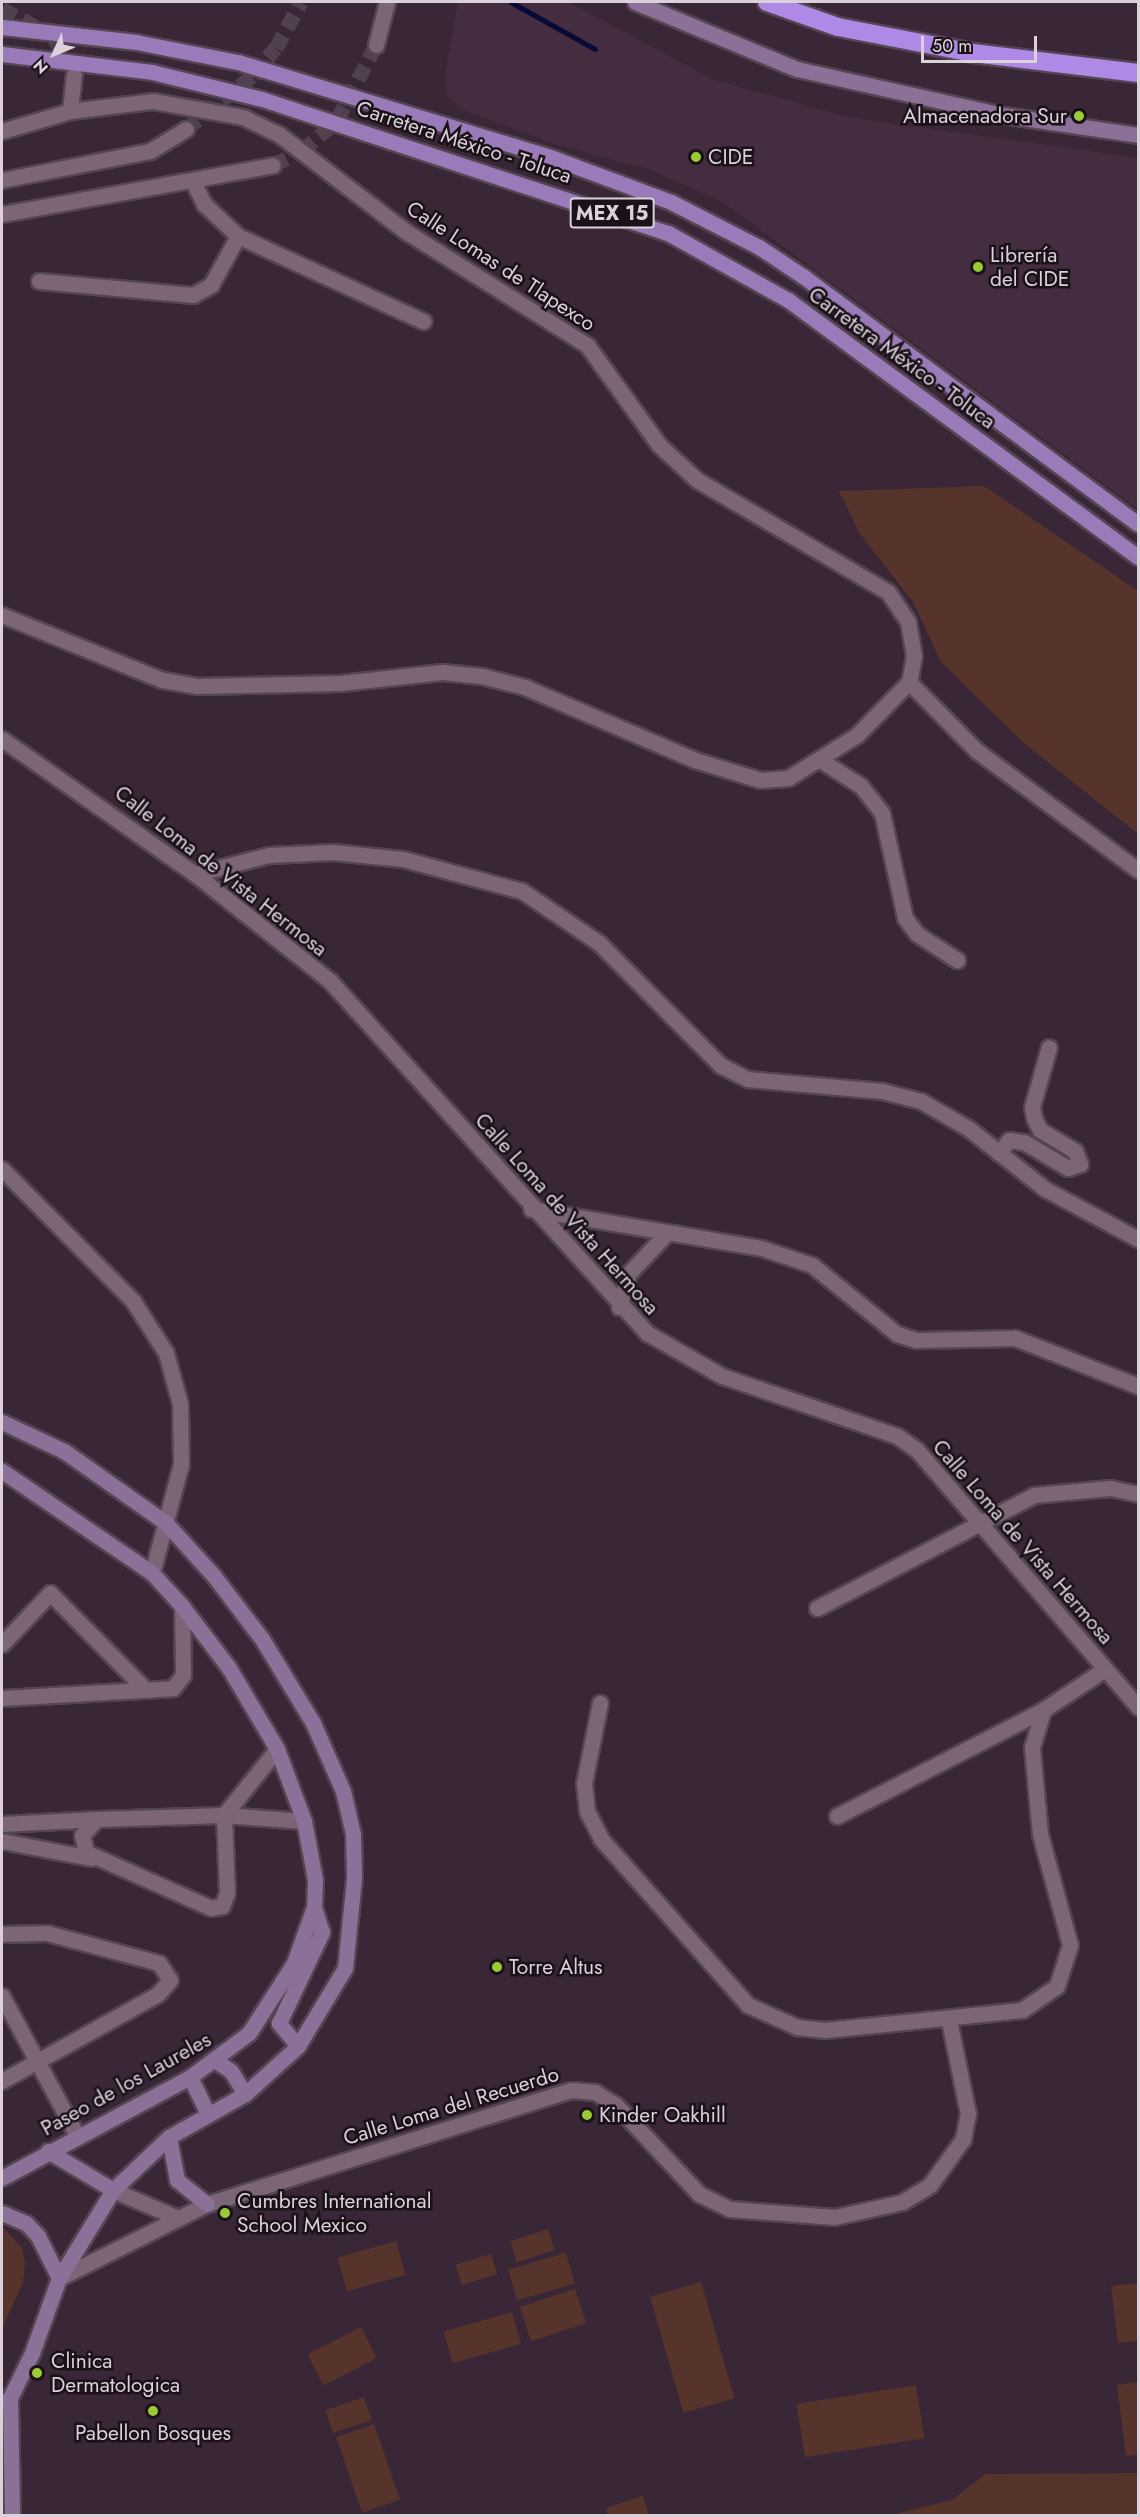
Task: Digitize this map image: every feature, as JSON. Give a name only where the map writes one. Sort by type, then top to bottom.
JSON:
[{"type":"highway","points":[[767,2],[838,27],[973,53],[1138,73]]},
{"type":"main road","points":[[635,2],[797,69],[1003,115],[1138,135]]},
{"type":"main road","name":"Carretera México - Toluca","points":[[2,27],[136,42],[238,63],[553,158],[671,202],[759,247],[804,277],[1138,524]]},
{"type":"main road","name":"Carretera México - Toluca","points":[[2,54],[152,72],[262,99],[668,233],[788,300],[1138,558]]},
{"type":"main road","points":[[2,1422],[64,1451],[166,1522],[262,1639],[313,1723],[343,1791],[354,1878],[346,1958],[298,2046],[245,2094],[170,2137],[113,2190],[59,2278],[6,2401],[12,2516]]},
{"type":"main road","name":"Paseo de los Laureles","points":[[2,1471],[152,1573],[182,1606],[229,1668],[277,1749],[304,1821],[315,1880],[314,1907],[294,1963],[264,2015],[216,2061],[2,2178]]},
{"type":"main road","points":[[298,2046],[279,2023],[320,1938],[314,1907]]},
{"type":"main road","points":[[216,2061],[231,2071],[245,2094]]},
{"type":"main road","points":[[190,2076],[196,2098],[208,2114]]},
{"type":"main road","points":[[170,2137],[177,2180],[207,2204]]},
{"type":"main road","points":[[48,2151],[113,2190]]},
{"type":"main road","points":[[2,2212],[26,2223],[38,2236],[59,2278]]},
{"type":"street","points":[[376,45],[387,2]]},
{"type":"street","points":[[70,111],[74,75]]},
{"type":"street","name":"Calle Lomas de Tlapexco","points":[[2,131],[70,111],[153,101],[243,117],[280,135],[405,231],[587,345],[659,445],[697,480],[888,592],[908,622],[914,655],[909,682]]},
{"type":"street","points":[[2,180],[150,151],[186,129]]},
{"type":"street","points":[[2,214],[193,182],[273,165]]},
{"type":"street","points":[[193,182],[204,204],[238,236],[423,321]]},
{"type":"street","points":[[39,280],[193,295],[211,285],[238,236]]},
{"type":"street","points":[[2,615],[162,680],[197,686],[341,682],[442,672],[482,676],[525,687],[728,772],[760,780],[788,778],[822,761],[886,711],[909,682],[977,751],[1138,870]]},
{"type":"street","name":"Calle Loma de Vista Hermosa","points":[[2,739],[195,874],[330,981],[619,1307],[681,1356],[722,1376],[897,1436],[917,1450],[1138,1707]]},
{"type":"street","points":[[822,761],[861,786],[882,813],[905,918],[916,934],[957,960]]},
{"type":"street","points":[[195,874],[269,855],[333,852],[468,873],[561,913],[598,943],[720,1065],[747,1079],[882,1091],[921,1101],[999,1153],[1045,1189],[1138,1239]]},
{"type":"street","points":[[999,1153],[1009,1140],[1024,1142],[1068,1168],[1080,1164],[1076,1151],[1040,1130],[1034,1118],[1032,1107],[1049,1047]]},
{"type":"street","points":[[2,1168],[133,1301],[166,1353],[180,1404],[181,1464],[152,1573]]},
{"type":"street","points":[[531,1209],[761,1248],[812,1265],[897,1334],[916,1340],[1015,1338],[1138,1386]]},
{"type":"street","points":[[619,1307],[629,1273],[642,1253],[667,1233]]},
{"type":"street","points":[[817,1608],[1034,1495],[1110,1488],[1138,1494]]},
{"type":"street","points":[[2,1644],[50,1593],[146,1690]]},
{"type":"street","points":[[2,1698],[173,1688],[183,1675],[182,1606]]},
{"type":"street","points":[[837,1816],[1043,1710],[1105,1669]]},
{"type":"street","points":[[600,1703],[584,1783],[587,1811],[621,1866],[748,2005],[797,2027],[825,2030],[949,2021],[1022,2010],[1040,2002],[1068,1964],[1070,1945],[1030,1777],[1032,1747],[1043,1710]]},
{"type":"street","points":[[2,1840],[91,1857],[216,1909],[227,1893],[224,1815],[277,1749]]},
{"type":"street","points":[[2,1824],[224,1815],[304,1821]]},
{"type":"street","points":[[91,1857],[82,1835],[98,1819]]},
{"type":"street","points":[[2,1934],[47,1933],[159,1963],[170,1980],[158,1994],[2,2081]]},
{"type":"street","points":[[2,1996],[78,2137]]},
{"type":"street","name":"Calle Loma del Recuerdo","points":[[59,2278],[207,2204],[571,2090],[595,2092],[616,2105],[699,2194],[730,2210],[835,2217],[902,2202],[930,2185],[963,2139],[968,2114],[949,2021]]},
{"type":"street","points":[[113,2190],[178,2218]]},
{"type":"shaded area","points":[[458,2],[568,2],[712,79],[847,117],[1138,158],[1138,509],[723,202],[648,169],[554,144],[463,110],[447,96],[445,75]]},
{"type":"shaded area","points":[[984,486],[1138,591],[1138,834],[1025,744],[941,662],[913,602],[860,534],[839,491]]},
{"type":"shaded area","points":[[2,2226],[22,2248],[25,2263],[23,2283],[2,2329]]},
{"type":"shaded area","points":[[548,2229],[555,2250],[517,2262],[510,2241]]},
{"type":"shaded area","points":[[396,2241],[406,2275],[347,2291],[337,2258]]},
{"type":"shaded area","points":[[566,2253],[575,2284],[517,2300],[508,2270]]},
{"type":"shaded area","points":[[491,2254],[497,2274],[462,2285],[456,2265]]},
{"type":"shaded area","points":[[701,2282],[734,2398],[683,2413],[650,2297]]},
{"type":"shaded area","points":[[1138,2283],[1138,2341],[1118,2343],[1111,2286]]},
{"type":"shaded area","points":[[575,2289],[586,2323],[531,2341],[520,2307]]},
{"type":"shaded area","points":[[512,2312],[521,2344],[453,2363],[444,2332]]},
{"type":"shaded area","points":[[361,2327],[377,2358],[323,2385],[308,2354]]},
{"type":"shaded area","points":[[1138,2382],[1138,2455],[1126,2456],[1117,2385]]},
{"type":"shaded area","points":[[916,2385],[924,2438],[805,2457],[796,2404]]},
{"type":"shaded area","points":[[364,2397],[372,2420],[333,2433],[325,2410]]},
{"type":"shaded area","points":[[374,2424],[400,2500],[362,2513],[336,2437]]},
{"type":"shaded area","points":[[1138,2473],[1138,2515],[890,2515],[952,2500],[985,2474]]},
{"type":"shaded area","points":[[643,2496],[649,2515],[608,2515],[606,2508]]},
{"type":"waterway","points":[[511,2],[595,49]]},
{"type":"tunnel","points":[[186,129],[253,75],[276,48],[301,2]]},
{"type":"tunnel","points":[[2,9],[53,36],[74,73]]},
{"type":"tunnel","points":[[273,165],[302,151],[337,120],[376,45]]},
{"type":"place","name":"Almacenadora Sur","points":[[1079,116]]},
{"type":"place","name":"CIDE","points":[[696,157]]},
{"type":"place","name":"Librería del CIDE","points":[[978,267]]},
{"type":"place","name":"Torre Altus","points":[[497,1967]]},
{"type":"place","name":"Kinder Oakhill","points":[[587,2115]]},
{"type":"place","name":"Cumbres International School Mexico","points":[[225,2213]]},
{"type":"place","name":"Clinica Dermatologica","points":[[37,2373]]},
{"type":"place","name":"Pabellon Bosques","points":[[153,2411]]}]
